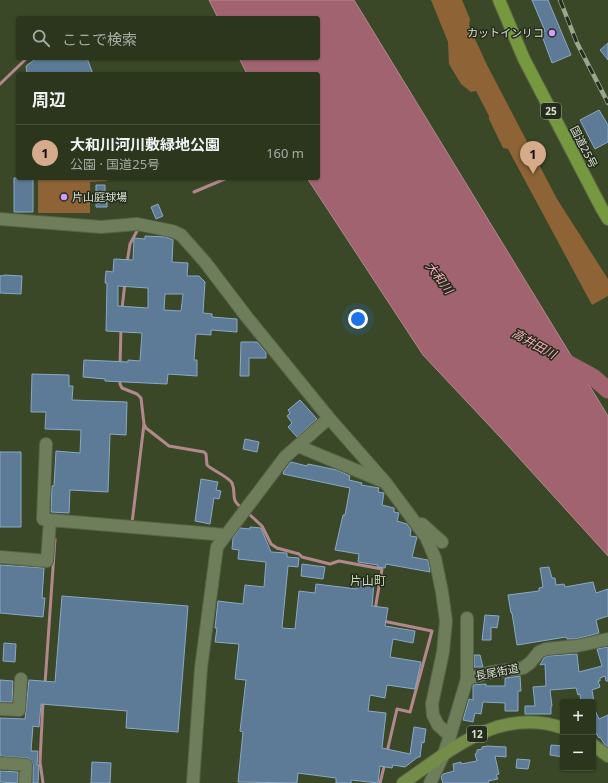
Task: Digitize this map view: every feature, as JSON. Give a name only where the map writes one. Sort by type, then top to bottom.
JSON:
[{"type":"highway","name":"国道25号","points":[[499,0],[524,59],[608,219]]},
{"type":"main road","name":"12","points":[[403,783],[463,742],[481,732],[499,725],[519,722],[552,724],[560,727]]},
{"type":"main road","points":[[596,747],[608,756]]},
{"type":"street","points":[[0,219],[101,226],[137,224],[172,231],[180,235],[205,262],[246,316],[329,418],[385,482],[426,537],[435,558],[446,621],[443,652],[432,704],[433,715],[438,725],[450,736]]},
{"type":"street","points":[[193,783],[201,668],[217,546],[285,457],[329,418]]},
{"type":"street","points":[[46,444],[43,519],[226,535]]},
{"type":"street","points":[[298,446],[385,482]]},
{"type":"street","points":[[408,512],[442,542]]},
{"type":"street","points":[[0,557],[48,561],[50,520]]},
{"type":"street","points":[[466,678],[467,618]]},
{"type":"street","name":"長尾街道","points":[[430,783],[443,756],[450,736],[466,678],[492,672],[523,668],[530,663],[539,652],[546,649],[577,646],[608,639]]},
{"type":"street","points":[[0,709],[19,710],[21,679]]},
{"type":"street","points":[[0,763],[26,765],[25,783]]},
{"type":"shaded area","points":[[431,0],[462,0],[470,19],[469,26],[487,65],[557,199],[608,279],[608,296],[592,305],[508,149],[503,148],[476,91],[471,92],[461,84],[449,64],[448,42]]},
{"type":"shaded area","name":"片山庭球場","points":[[38,180],[107,180],[90,182],[90,213],[38,213]]},
{"type":"water","name":"大和川","points":[[209,0],[354,0],[608,416],[608,556],[423,355],[308,180],[320,180],[320,72],[246,72],[240,60],[320,60],[320,16],[217,16]]},
{"type":"building","points":[[532,0],[548,0],[571,55],[552,63],[541,33],[545,31]]},
{"type":"building","points":[[608,43],[608,60],[600,50]]},
{"type":"building","points":[[34,60],[88,60],[92,72],[27,72],[26,66]]},
{"type":"building","points":[[599,110],[608,125],[608,142],[595,149],[580,120]]},
{"type":"building","points":[[14,178],[16,178],[16,180],[33,180],[33,212],[14,212]]},
{"type":"building","points":[[96,185],[105,185],[107,207],[96,207]]},
{"type":"building","points":[[158,204],[163,216],[156,219],[151,207]]},
{"type":"building","points":[[145,236],[166,237],[173,240],[172,262],[188,263],[187,276],[199,276],[205,282],[203,313],[212,314],[212,317],[237,319],[237,332],[211,330],[211,335],[196,334],[194,360],[197,360],[197,376],[168,374],[167,384],[105,381],[105,379],[83,377],[84,360],[128,362],[128,360],[140,361],[142,333],[106,331],[107,283],[105,283],[106,271],[113,272],[114,259],[133,260],[134,238],[145,239]],"holes":[[[118,286],[148,288],[148,308],[118,306]],[[165,294],[183,294],[181,311],[164,310]]]},
{"type":"building","points":[[0,276],[22,276],[21,294],[0,293]]},
{"type":"building","points":[[241,342],[257,342],[266,353],[266,358],[249,358],[249,376],[240,376]]},
{"type":"building","points":[[32,374],[69,375],[69,386],[73,386],[72,400],[127,402],[126,435],[110,434],[108,492],[70,490],[69,513],[51,512],[56,451],[80,453],[81,430],[45,429],[46,412],[31,412]]},
{"type":"building","points":[[300,400],[317,419],[297,437],[288,427],[292,423],[287,416],[290,413],[288,410]]},
{"type":"building","points":[[245,439],[259,442],[257,452],[243,449]]},
{"type":"building","points":[[0,452],[21,452],[21,527],[0,527]]},
{"type":"building","points":[[291,462],[337,470],[350,476],[349,480],[362,483],[361,485],[379,488],[378,492],[384,493],[382,505],[394,508],[394,512],[399,513],[397,521],[407,524],[411,530],[410,536],[417,537],[412,557],[428,560],[430,572],[386,564],[385,568],[377,567],[378,565],[358,562],[359,554],[335,550],[343,515],[345,515],[350,488],[283,474]]},
{"type":"building","points":[[201,479],[218,482],[216,490],[221,491],[219,499],[214,498],[210,524],[195,521]]},
{"type":"building","points":[[250,527],[261,528],[271,552],[287,553],[287,557],[299,558],[298,567],[288,566],[282,628],[295,629],[299,591],[315,593],[316,584],[357,589],[358,581],[374,583],[372,606],[388,608],[385,626],[415,631],[413,643],[393,639],[390,657],[421,662],[415,689],[387,685],[385,698],[370,695],[368,711],[386,713],[382,748],[410,754],[414,727],[426,729],[424,743],[422,742],[420,757],[405,767],[393,765],[392,768],[380,766],[378,783],[351,780],[351,783],[336,783],[336,778],[298,773],[297,783],[238,782],[243,732],[240,731],[246,680],[235,679],[239,644],[215,642],[217,628],[215,628],[218,601],[243,604],[245,585],[264,587],[266,562],[238,559],[239,550],[232,549],[233,538],[240,528],[250,529]]},
{"type":"building","points":[[302,564],[325,567],[323,579],[301,576]]},
{"type":"building","points":[[0,565],[44,568],[42,598],[45,598],[43,617],[0,613]]},
{"type":"building","points":[[549,567],[552,578],[555,578],[556,585],[564,584],[565,587],[593,582],[596,593],[608,589],[608,616],[596,620],[599,633],[576,639],[567,639],[566,637],[517,645],[508,595],[539,591],[539,588],[543,587],[540,568]]},
{"type":"building","points":[[62,596],[188,606],[178,732],[126,728],[127,711],[41,704],[39,727],[33,726],[31,751],[38,751],[37,765],[39,765],[38,783],[33,783],[33,765],[30,759],[0,756],[0,718],[25,719],[29,680],[55,682]]},
{"type":"building","points":[[485,615],[499,616],[497,628],[491,627],[491,640],[482,640]]},
{"type":"building","points":[[4,643],[16,644],[15,662],[3,661]]},
{"type":"building","points":[[608,647],[608,681],[606,681],[605,676],[600,678],[600,681],[598,681],[600,687],[592,690],[594,699],[581,699],[580,694],[578,695],[576,688],[550,690],[552,706],[551,714],[525,714],[525,706],[535,706],[533,687],[546,686],[545,664],[540,665],[544,658],[548,656],[577,654],[579,672],[602,666],[597,649]]},
{"type":"building","points":[[474,655],[480,655],[483,667],[474,667]]},
{"type":"building","points":[[520,676],[521,691],[518,691],[518,711],[505,711],[505,703],[483,702],[481,714],[475,713],[473,722],[463,720],[469,699],[473,700],[473,685],[486,684],[486,686],[505,686],[505,678]]},
{"type":"building","points":[[0,680],[13,681],[12,702],[0,702]]},
{"type":"building","points":[[596,712],[599,719],[608,715],[608,747],[600,737],[599,738],[596,733]]},
{"type":"building","points":[[551,745],[560,746],[560,757],[550,755]]},
{"type":"building","points":[[487,746],[506,747],[506,757],[495,756],[499,774],[496,775],[498,779],[488,781],[489,783],[443,783],[441,777],[443,774],[454,771],[453,764],[477,761],[475,754],[477,753],[477,750]]},
{"type":"building","points":[[517,759],[530,760],[528,769],[516,768]]},
{"type":"building","points":[[92,762],[111,763],[110,783],[91,783]]},
{"type":"building","points":[[0,771],[18,772],[18,783],[0,782]]},
{"type":"waterway","points":[[0,84],[25,60]]},
{"type":"waterway","points":[[194,192],[222,180]]},
{"type":"waterway","points":[[127,263],[130,244],[138,229]]},
{"type":"waterway","points":[[122,309],[125,282]]},
{"type":"waterway","points":[[120,365],[121,328]]},
{"type":"waterway","name":"高井田川","points":[[560,359],[593,377],[608,390]]},
{"type":"waterway","points":[[120,378],[122,388],[137,394],[141,398],[144,424],[132,523]]},
{"type":"waterway","points":[[144,424],[146,428],[169,446],[204,452],[206,454],[207,465],[228,478],[232,483],[234,499],[242,508]]},
{"type":"waterway","points":[[249,514],[262,526],[271,544],[277,548],[299,554],[302,557],[330,564],[339,561],[382,569],[375,610]]},
{"type":"waterway","points":[[45,684],[55,539]]},
{"type":"waterway","points":[[383,621],[432,631],[410,712],[397,709],[387,752]]},
{"type":"waterway","points":[[43,701],[40,762],[43,783]]},
{"type":"waterway","points":[[380,783],[385,763]]},
{"type":"railway","points":[[560,0],[577,43],[608,103]]},
{"type":"place","name":"カットインリコ","points":[[552,33]]},
{"type":"place","name":"大和川河川敷緑地公園","points":[[533,174]]},
{"type":"place","name":"片山庭球場","points":[[64,197]]},
{"type":"district","name":"片山町","points":[[368,581]]}]
